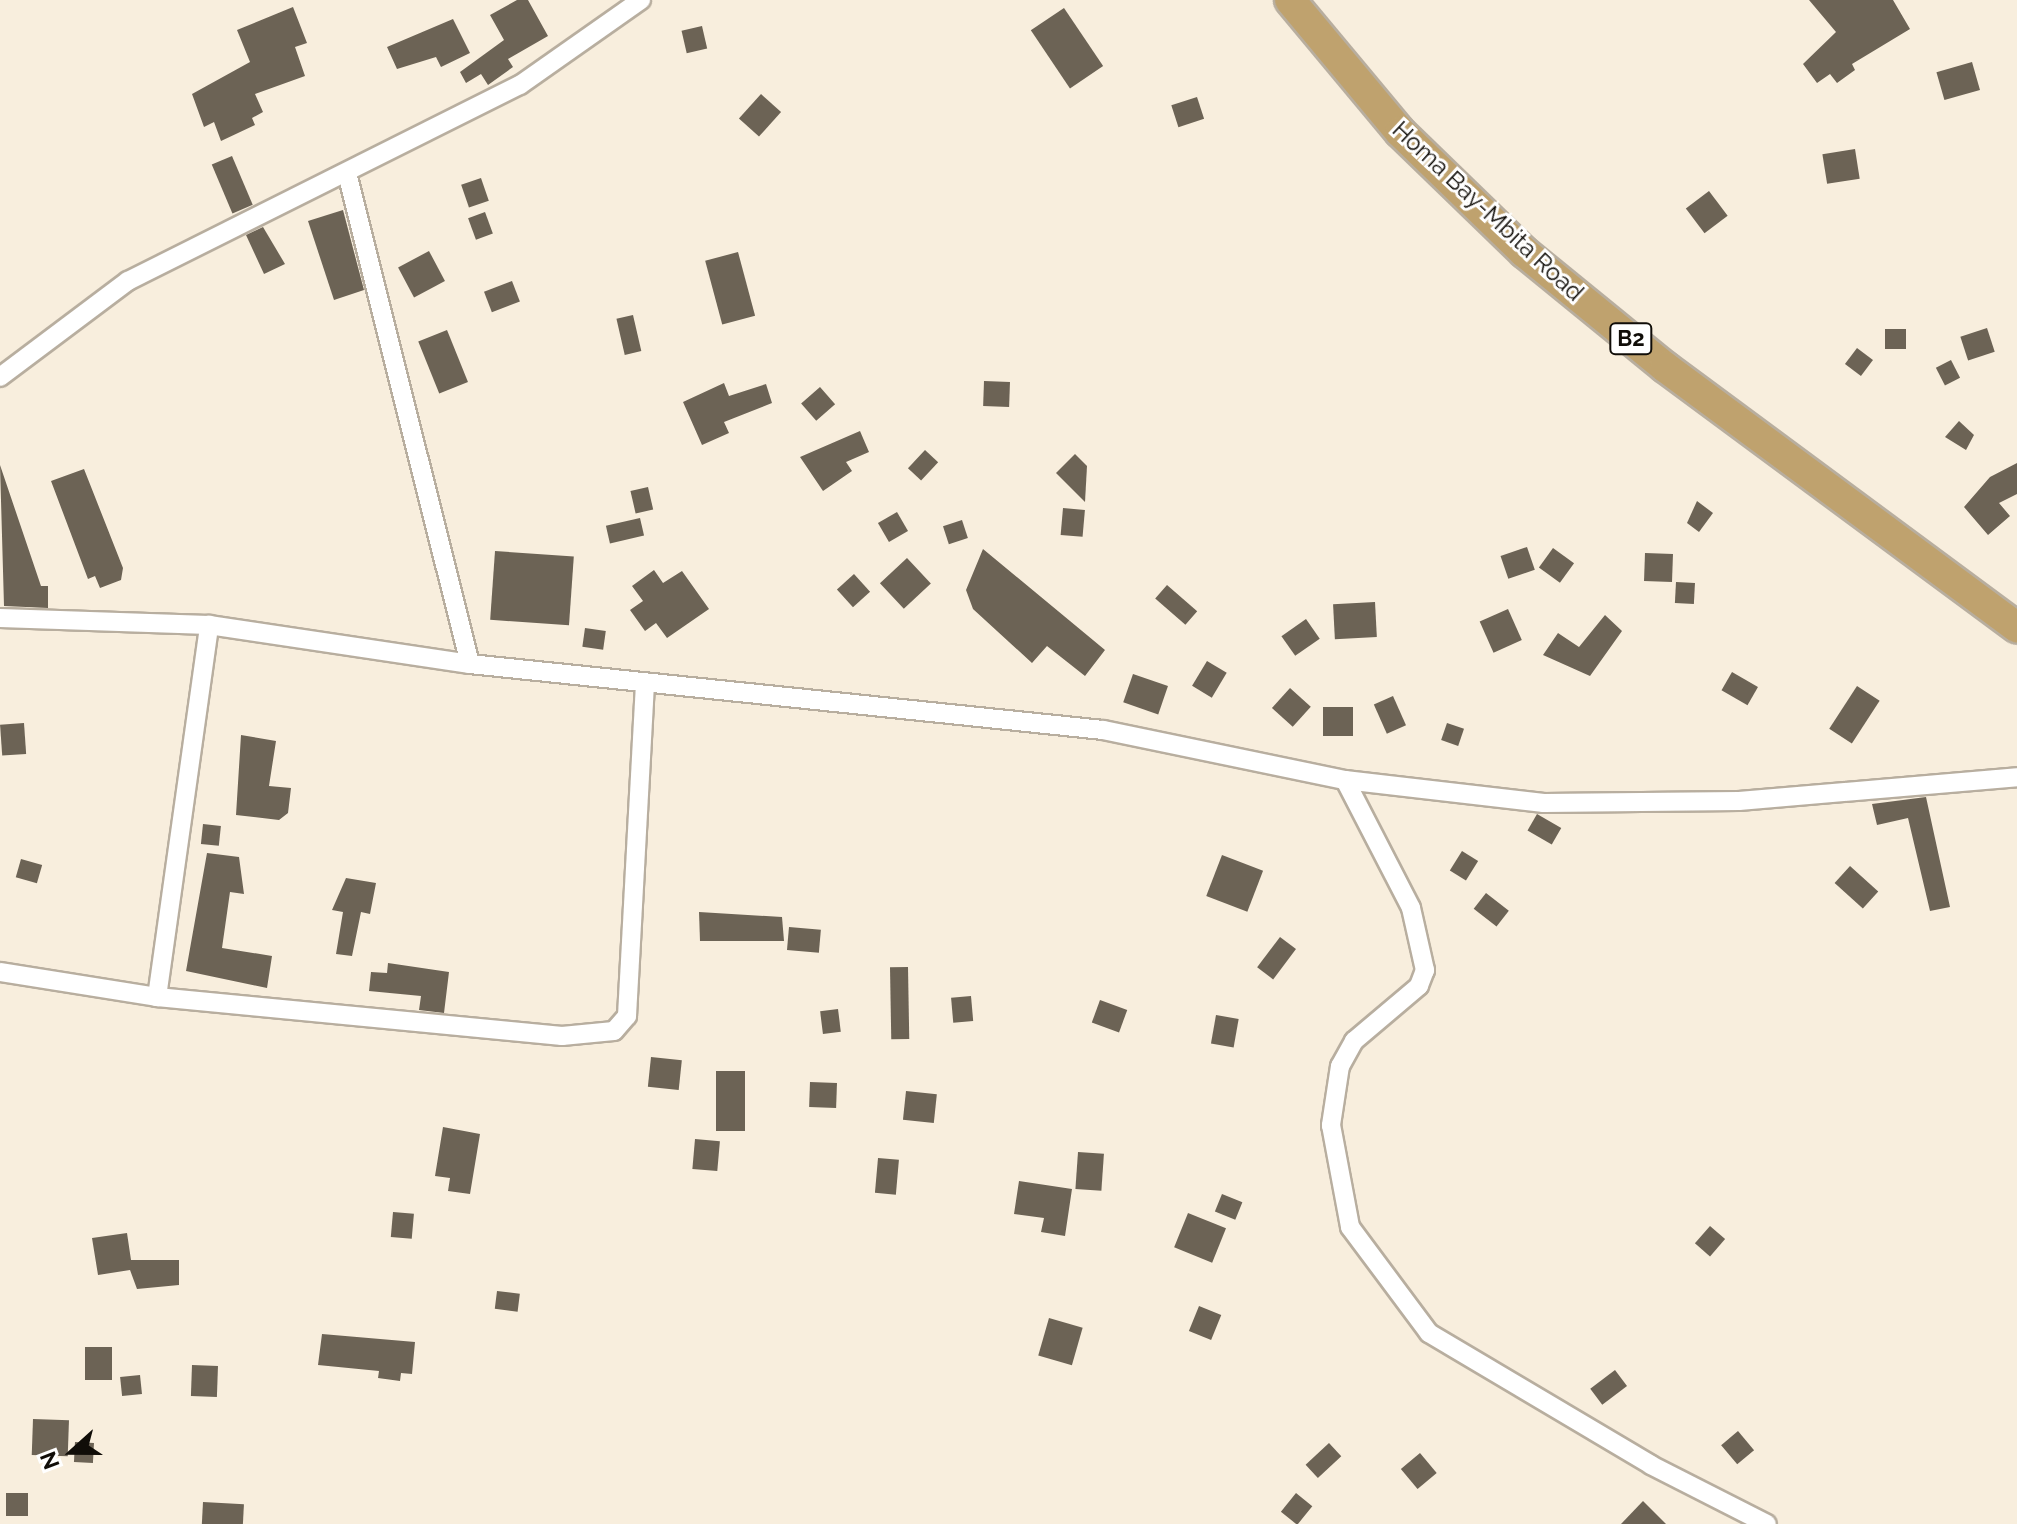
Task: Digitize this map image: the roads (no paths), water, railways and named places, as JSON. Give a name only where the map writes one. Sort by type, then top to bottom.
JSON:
[{"type":"highway","name":"Homa Bay-Mbita Road","points":[[1290,0],[1400,132],[1524,252],[1665,367],[2017,627]]},
{"type":"street","points":[[0,377],[128,281],[520,85],[641,0]]},
{"type":"street","points":[[347,173],[470,664]]},
{"type":"street","points":[[0,618],[209,625],[470,664],[1103,730],[1345,780],[1559,803],[1739,801],[2017,777]]},
{"type":"street","points":[[157,997],[209,625]]},
{"type":"street","points":[[0,972],[157,997],[562,1036],[614,1031],[627,1016],[645,682]]},
{"type":"street","points":[[1345,780],[1411,908],[1425,970],[1419,986],[1354,1041],[1340,1066],[1331,1125],[1350,1227],[1429,1333],[1651,1465],[1767,1524]]}]
